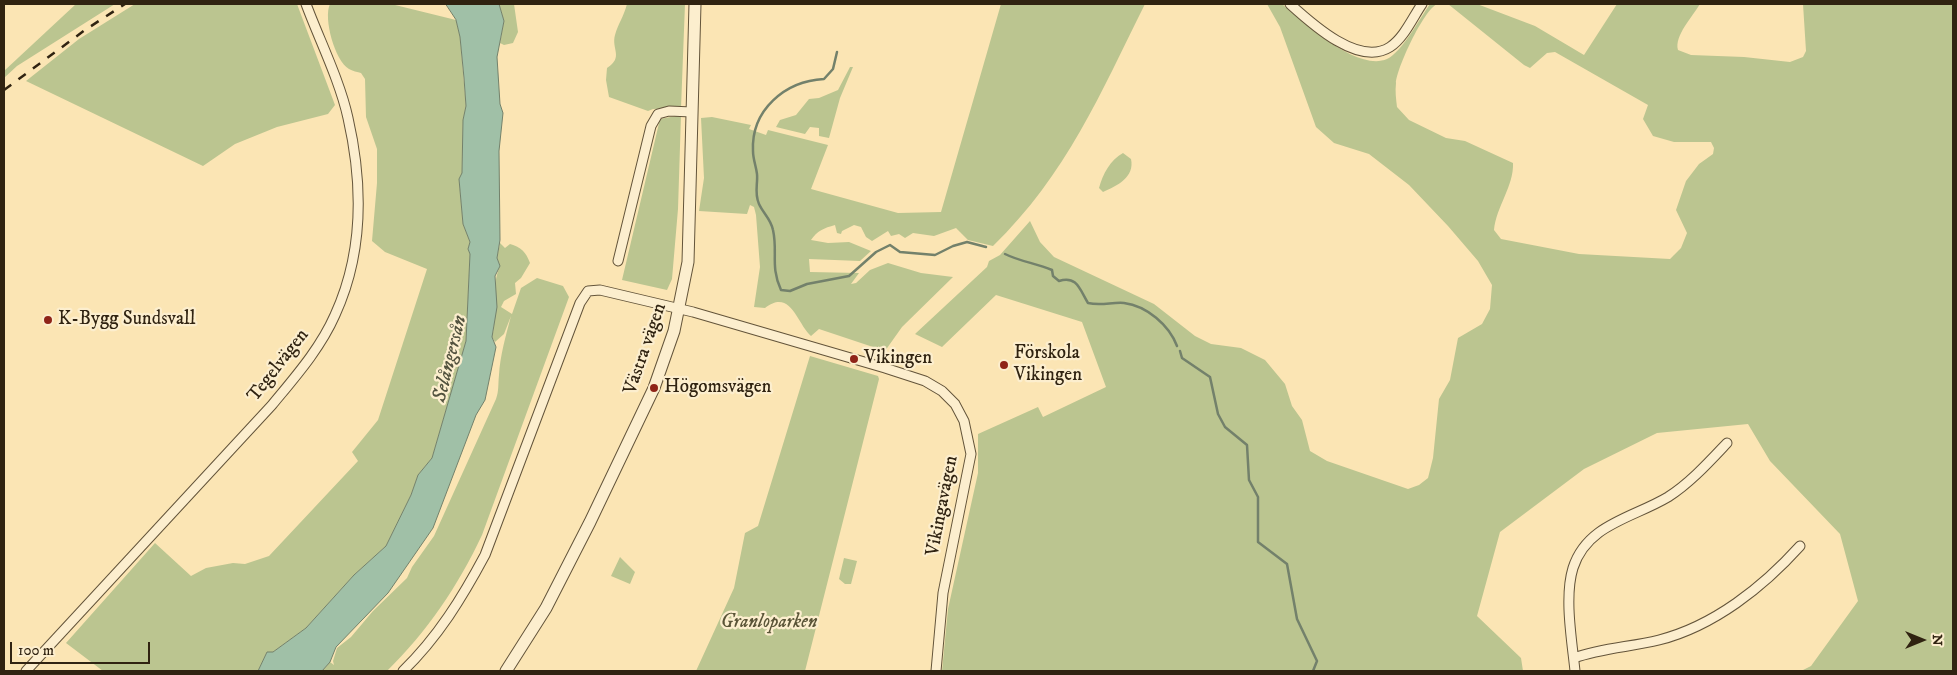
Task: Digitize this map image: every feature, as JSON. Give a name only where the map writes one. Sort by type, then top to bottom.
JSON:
[{"type":"street","name":"Tegelvägen","points":[[26,671],[272,405],[298,374],[335,315],[356,246],[359,223],[357,168],[345,106],[306,4]]},
{"type":"street","name":"Västra vägen","points":[[506,671],[546,608],[641,416],[665,360],[679,308],[689,243],[695,4]]},
{"type":"street","points":[[1290,4],[1319,28],[1344,44],[1371,52],[1390,47],[1400,37],[1422,4]]},
{"type":"street","points":[[618,261],[651,126],[658,114],[669,110],[692,112]]},
{"type":"street","points":[[403,671],[441,628],[465,593],[485,555],[584,295],[588,291],[600,290],[679,308]]},
{"type":"street","name":"Vikingavägen","points":[[679,308],[925,381],[942,391],[955,404],[964,421],[970,454],[942,603],[936,671]]},
{"type":"street","points":[[1575,671],[1569,589],[1573,568],[1583,547],[1606,526],[1668,496],[1697,474],[1727,443]]},
{"type":"street","points":[[1574,658],[1597,651],[1660,640],[1699,626],[1782,567],[1800,546]]},
{"type":"green space","points":[[76,4],[115,4],[17,66],[4,78],[4,71]]},
{"type":"green space","points":[[135,4],[297,4],[335,105],[328,114],[277,127],[235,144],[203,166],[26,81],[79,39]]},
{"type":"green space","points":[[330,4],[391,4],[456,20],[460,37],[466,106],[463,120],[462,174],[459,179],[463,224],[470,242],[468,249],[470,254],[466,341],[432,458],[418,475],[411,495],[386,546],[354,575],[306,628],[273,652],[267,652],[258,671],[103,671],[66,643],[155,543],[191,576],[206,568],[233,563],[245,564],[269,556],[358,461],[352,452],[378,420],[427,269],[385,252],[372,241],[377,183],[377,149],[366,117],[365,79],[361,73],[350,70],[344,64],[335,49],[329,29],[328,10]]},
{"type":"green space","points":[[499,4],[514,4],[518,32],[513,43],[504,45],[500,43],[504,21]]},
{"type":"green space","points":[[627,4],[685,4],[681,108],[653,109],[648,111],[609,97],[606,80],[607,68],[615,60],[615,35]]},
{"type":"green space","points":[[1001,4],[1145,4],[1080,132],[1062,162],[1019,219],[993,246],[968,240],[956,228],[934,236],[913,233],[905,238],[899,234],[891,236],[888,231],[872,241],[866,237],[861,227],[854,225],[842,231],[841,234],[837,233],[835,225],[818,232],[811,240],[828,243],[849,242],[871,251],[860,261],[809,259],[810,272],[859,273],[851,284],[856,283],[870,270],[888,263],[921,273],[953,277],[902,327],[885,351],[819,329],[811,336],[792,310],[781,302],[774,303],[765,308],[754,307],[760,267],[754,207],[750,205],[747,214],[699,211],[704,178],[701,118],[712,117],[751,125],[749,129],[766,135],[768,130],[828,145],[811,189],[898,213],[941,212]]},
{"type":"green space","points":[[1267,4],[1282,4],[1331,43],[1346,52],[1375,61],[1387,59],[1393,55],[1405,42],[1430,4],[1437,4],[1431,9],[1418,28],[1401,65],[1396,86],[1397,107],[1409,120],[1446,138],[1465,141],[1513,163],[1511,180],[1495,221],[1494,230],[1501,239],[1579,254],[1670,259],[1681,248],[1687,233],[1676,210],[1686,181],[1699,164],[1713,154],[1714,148],[1711,142],[1674,142],[1653,136],[1643,119],[1648,105],[1555,52],[1547,53],[1530,68],[1524,65],[1448,4],[1477,4],[1535,26],[1584,55],[1617,4],[1700,4],[1681,32],[1678,50],[1691,55],[1744,57],[1790,62],[1803,57],[1806,51],[1803,4],[1953,4],[1953,671],[1801,671],[1811,666],[1858,601],[1840,534],[1770,461],[1748,424],[1657,433],[1584,469],[1500,532],[1477,616],[1521,658],[1523,671],[942,671],[948,609],[978,473],[978,434],[1038,407],[1043,417],[1106,387],[1082,322],[996,295],[942,347],[915,334],[987,267],[989,261],[1000,255],[1030,221],[1040,242],[1054,257],[1154,304],[1195,336],[1211,344],[1241,348],[1265,360],[1285,384],[1292,406],[1302,420],[1310,451],[1327,461],[1408,489],[1419,485],[1428,478],[1433,458],[1439,399],[1450,380],[1458,338],[1482,324],[1490,309],[1492,285],[1478,261],[1409,185],[1369,154],[1334,143],[1316,127],[1280,27]]},
{"type":"green space","points":[[850,67],[853,67],[840,98],[829,138],[819,136],[819,128],[810,127],[805,134],[776,127],[780,120],[796,115],[809,99],[819,98],[838,90]]},
{"type":"green space","points":[[681,115],[678,209],[672,279],[667,290],[622,280],[660,119]]},
{"type":"green space","points":[[1123,153],[1131,159],[1132,165],[1128,176],[1119,184],[1103,192],[1099,188],[1105,173],[1114,159]]},
{"type":"green space","points":[[500,243],[505,248],[510,244],[520,248],[530,263],[521,278],[515,283],[516,294],[504,301],[501,307],[512,314],[521,288],[537,278],[563,286],[569,297],[482,535],[463,572],[440,608],[402,656],[387,671],[322,671],[330,662],[334,665],[333,661],[337,648],[351,637],[373,611],[407,578],[412,567],[434,536],[496,399],[502,353],[511,316],[504,334],[495,342],[492,337],[495,283],[500,266],[497,258]]},
{"type":"green space","name":"Granloparken","points":[[810,356],[878,376],[879,379],[805,671],[696,671],[734,588],[745,533],[758,526]]},
{"type":"green space","points":[[620,557],[635,572],[630,584],[611,576]]},
{"type":"green space","points":[[844,558],[857,561],[851,584],[845,584],[839,579]]},
{"type":"shaded area","points":[[446,4],[499,4],[504,21],[497,57],[500,104],[503,113],[499,151],[500,240],[497,258],[500,266],[495,276],[497,307],[492,337],[496,347],[485,400],[476,415],[433,528],[388,593],[336,647],[330,662],[322,671],[258,671],[267,652],[273,652],[306,628],[354,575],[386,546],[411,495],[418,475],[432,458],[466,341],[470,254],[468,249],[470,242],[463,224],[459,179],[462,173],[463,120],[466,106],[460,37],[456,20]]},
{"type":"waterway","points":[[837,52],[833,69],[824,79],[796,85],[773,100],[764,111],[754,136],[753,154],[757,174],[757,196],[759,204],[771,223],[773,230],[776,274],[781,290],[790,291],[807,284],[849,276],[876,252],[890,245],[900,252],[935,255],[953,246],[967,242],[986,247]]},
{"type":"waterway","points":[[1005,254],[1052,270],[1053,276],[1059,281],[1070,280],[1074,282],[1088,303],[1124,303],[1149,312],[1169,331],[1177,346]]},
{"type":"waterway","points":[[1180,351],[1182,358],[1210,377],[1218,414],[1225,427],[1247,445],[1249,480],[1258,497],[1258,542],[1287,564],[1297,619],[1317,661],[1313,671]]},
{"type":"railway","points":[[4,90],[85,30],[125,4]]},
{"type":"place","name":"K-Bygg Sundsvall","points":[[48,320]]},
{"type":"place","name":"Vikingen","points":[[854,359]]},
{"type":"place","name":"Förskola Vikingen","points":[[1004,365]]},
{"type":"place","name":"Högomsvägen","points":[[654,388]]},
{"type":"water label","name":"Selångersån","points":[[451,359]]}]
